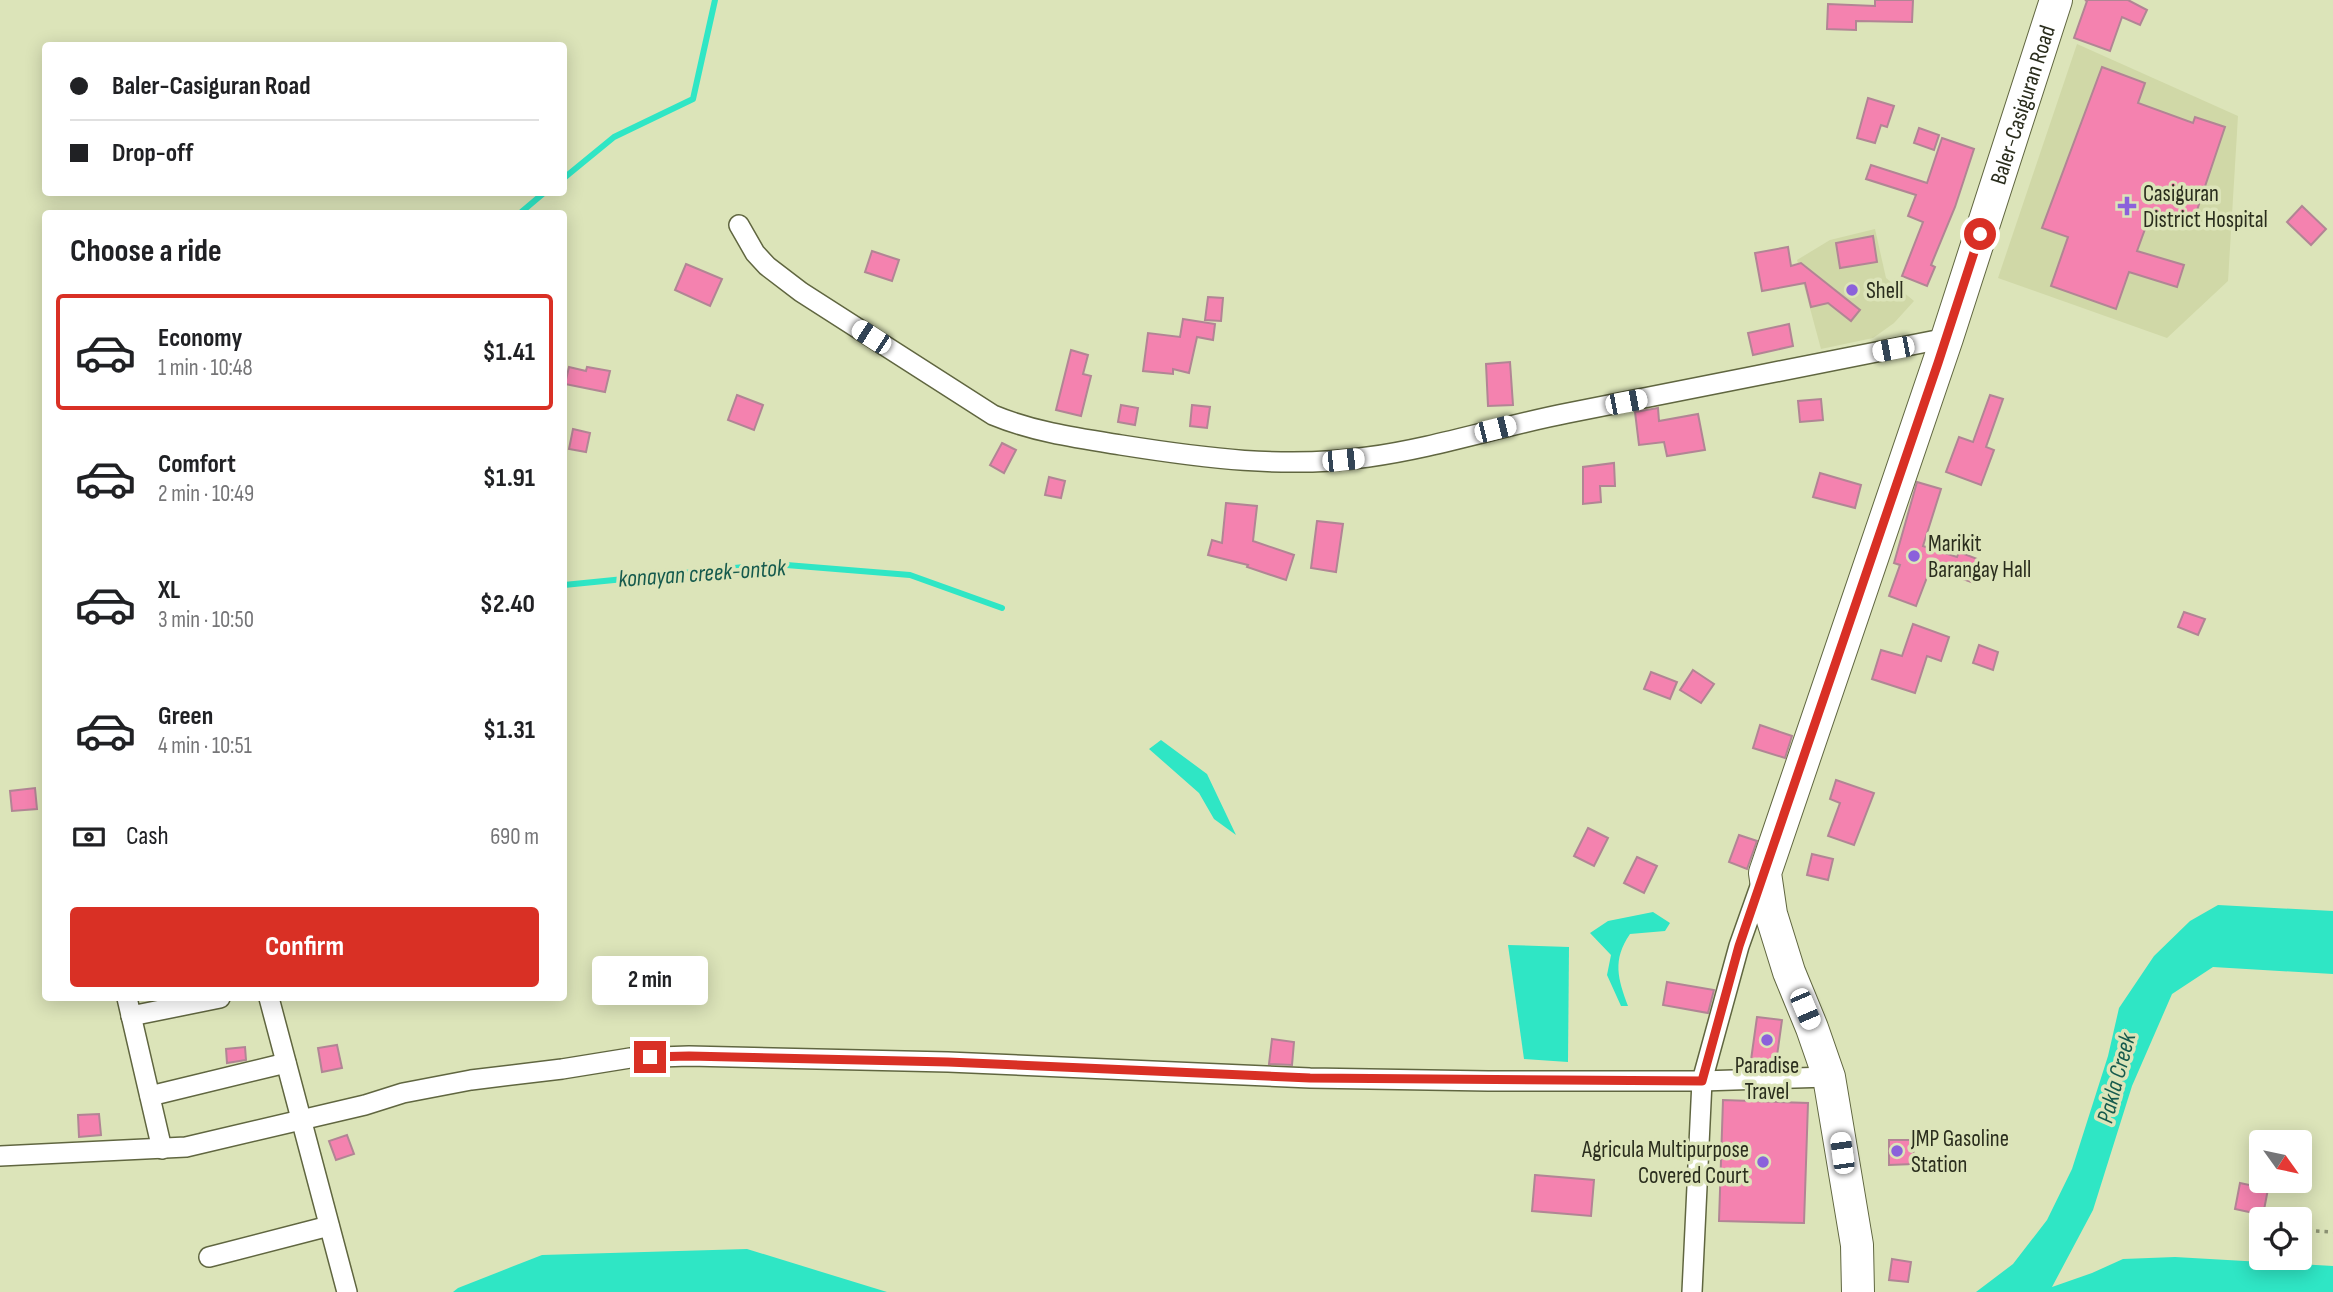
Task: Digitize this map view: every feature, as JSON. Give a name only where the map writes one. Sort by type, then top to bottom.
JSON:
[{"type":"main road","name":"Baler-Casiguran Road","points":[[1858,1292],[1857,1245],[1829,1077],[1789,972],[1771,914],[1765,873],[1947,338],[2056,0]]},
{"type":"street","points":[[739,225],[755,254],[767,266],[825,307],[993,415],[1015,424],[1058,435],[1236,461],[1320,463],[1398,452],[1519,423],[1947,338]]},
{"type":"street","points":[[1692,1292],[1702,1081],[1739,946],[1765,873]]},
{"type":"street","points":[[162,1149],[129,1007],[190,1001]]},
{"type":"street","points":[[270,1001],[347,1292]]},
{"type":"street","points":[[0,1156],[186,1147],[366,1105],[403,1093],[471,1080],[630,1058],[689,1056],[948,1062],[1310,1078],[1702,1081],[1829,1077]]},
{"type":"street","points":[[150,1096],[286,1063]]},
{"type":"street","points":[[209,1257],[329,1226]]},
{"type":"path","points":[[2316,1231],[2333,1232]]},
{"type":"shaded area","name":"Casiguran District Hospital","points":[[2077,44],[2238,116],[2228,281],[2167,338],[1998,278]]},
{"type":"shaded area","name":"Shell","points":[[1875,229],[1886,278],[1914,301],[1894,323],[1873,338],[1821,349],[1797,260],[1830,240]]},
{"type":"water","points":[[1161,740],[1207,774],[1236,835],[1214,819],[1199,793],[1149,749]]},
{"type":"water","name":"Pakla Creek","points":[[2218,905],[2333,911],[2333,974],[2213,967],[2172,994],[2132,1086],[2093,1210],[2052,1287],[2123,1259],[2175,1257],[2249,1261],[2249,1270],[2312,1270],[2312,1265],[2333,1266],[2333,1292],[1976,1292],[2013,1264],[2047,1220],[2072,1169],[2108,1056],[2119,1008],[2154,956],[2190,921]]},
{"type":"water","points":[[1653,912],[1670,923],[1665,931],[1630,934],[1624,943],[1619,970],[1628,1006],[1621,1006],[1607,975],[1611,955],[1590,933],[1608,921]]},
{"type":"water","points":[[1508,945],[1569,947],[1568,1062],[1524,1059]]},
{"type":"water","points":[[747,1249],[887,1292],[453,1292],[542,1255]]},
{"type":"building","points":[[1875,0],[1913,0],[1912,22],[1856,21],[1856,30],[1827,29],[1828,4],[1875,6]]},
{"type":"building","points":[[2085,0],[2128,0],[2147,10],[2140,25],[2122,17],[2110,51],[2074,38],[2087,1]]},
{"type":"building","points":[[2102,67],[2145,83],[2138,103],[2193,123],[2195,117],[2225,127],[2193,222],[2152,210],[2137,251],[2184,265],[2177,287],[2129,272],[2116,309],[2051,286],[2068,237],[2042,228]]},
{"type":"building","points":[[1868,98],[1894,106],[1887,127],[1881,125],[1875,143],[1857,138]]},
{"type":"building","points":[[1919,128],[1939,135],[1934,150],[1914,143]]},
{"type":"building","points":[[1942,138],[1974,149],[1955,207],[1931,265],[1935,267],[1927,286],[1902,276],[1923,222],[1908,216],[1916,195],[1866,179],[1871,165],[1927,183]]},
{"type":"building","points":[[2302,206],[2326,229],[2311,245],[2287,222]]},
{"type":"building","points":[[1873,236],[1877,262],[1840,268],[1836,243]]},
{"type":"building","points":[[1788,247],[1791,266],[1801,263],[1860,310],[1851,321],[1828,303],[1811,307],[1805,283],[1762,291],[1755,253]]},
{"type":"building","points":[[872,251],[899,260],[892,281],[865,272]]},
{"type":"building","points":[[686,264],[722,279],[710,306],[675,290]]},
{"type":"building","points":[[1208,297],[1223,298],[1221,321],[1205,320]]},
{"type":"building","points":[[1183,319],[1215,324],[1213,340],[1197,337],[1189,373],[1173,369],[1173,374],[1143,371],[1148,333],[1180,337]]},
{"type":"building","points":[[1789,324],[1793,346],[1753,355],[1748,333]]},
{"type":"building","points":[[1071,350],[1088,355],[1083,374],[1091,376],[1081,416],[1056,410]]},
{"type":"building","points":[[1510,362],[1513,405],[1488,406],[1486,364]]},
{"type":"building","points":[[569,367],[586,371],[587,367],[610,371],[605,392],[567,384]]},
{"type":"building","points":[[737,395],[763,405],[754,430],[728,420]]},
{"type":"building","points":[[1990,395],[2003,399],[1986,447],[1994,450],[1981,485],[1946,472],[1959,437],[1973,442]]},
{"type":"building","points":[[1821,399],[1823,420],[1800,422],[1798,401]]},
{"type":"building","points":[[1121,405],[1138,408],[1135,425],[1118,422]]},
{"type":"building","points":[[1192,405],[1210,407],[1207,428],[1190,426]]},
{"type":"building","points":[[1658,408],[1659,421],[1698,414],[1705,450],[1667,456],[1664,442],[1639,445],[1635,412]]},
{"type":"building","points":[[573,429],[590,433],[586,452],[569,449]]},
{"type":"building","points":[[1002,443],[1016,450],[1004,473],[990,465]]},
{"type":"building","points":[[1614,463],[1615,486],[1600,486],[1601,502],[1583,504],[1583,467]]},
{"type":"building","points":[[1820,473],[1861,485],[1855,508],[1813,497]]},
{"type":"building","points":[[1049,477],[1065,481],[1061,498],[1045,495]]},
{"type":"building","points":[[1917,482],[1941,489],[1923,546],[1957,557],[1959,552],[1980,560],[1971,582],[1931,567],[1916,606],[1889,596],[1900,565],[1894,563]]},
{"type":"building","points":[[1226,503],[1257,506],[1253,541],[1294,555],[1286,580],[1247,567],[1248,565],[1208,555],[1212,540],[1222,543]]},
{"type":"building","points":[[1317,521],[1343,524],[1336,572],[1311,568]]},
{"type":"building","points":[[2184,612],[2205,619],[2198,635],[2178,627]]},
{"type":"building","points":[[1913,624],[1949,637],[1941,661],[1927,656],[1915,693],[1872,679],[1881,650],[1902,656]]},
{"type":"building","points":[[1979,645],[1998,652],[1993,670],[1973,663]]},
{"type":"building","points":[[1693,670],[1714,684],[1701,703],[1680,690]]},
{"type":"building","points":[[1651,672],[1677,682],[1670,699],[1644,689]]},
{"type":"building","points":[[1760,725],[1792,736],[1785,758],[1753,748]]},
{"type":"building","points":[[1836,780],[1874,793],[1854,845],[1828,836],[1840,803],[1830,799]]},
{"type":"building","points":[[35,788],[37,809],[12,811],[10,791]]},
{"type":"building","points":[[1588,828],[1608,838],[1594,866],[1574,856]]},
{"type":"building","points":[[1739,835],[1757,841],[1747,869],[1729,862]]},
{"type":"building","points":[[1812,854],[1833,859],[1828,880],[1807,875]]},
{"type":"building","points":[[1637,857],[1657,866],[1644,893],[1624,883]]},
{"type":"building","points":[[1667,982],[1714,990],[1708,1013],[1663,1005]]},
{"type":"building","name":"Paradise Travel","points":[[1757,1017],[1782,1020],[1776,1063],[1751,1060]]},
{"type":"building","points":[[1272,1039],[1294,1042],[1292,1065],[1269,1064]]},
{"type":"building","points":[[337,1045],[342,1068],[322,1072],[318,1048]]},
{"type":"building","points":[[245,1047],[246,1060],[227,1063],[226,1049]]},
{"type":"building","name":"Agricula Multipurpose Covered Court","points":[[1723,1100],[1808,1103],[1804,1223],[1719,1221]]},
{"type":"building","points":[[99,1114],[101,1135],[79,1137],[78,1115]]},
{"type":"building","points":[[347,1135],[354,1154],[336,1160],[329,1141]]},
{"type":"building","points":[[1889,1140],[1913,1140],[1914,1164],[1889,1165]]},
{"type":"building","points":[[1535,1175],[1594,1180],[1591,1216],[1532,1211]]},
{"type":"building","points":[[2240,1183],[2249,1185],[2249,1194],[2267,1194],[2265,1207],[2249,1207],[2249,1212],[2235,1209]]},
{"type":"building","points":[[1892,1259],[1911,1262],[1908,1282],[1889,1280]]},
{"type":"waterway","name":"konayan creek-ontok","points":[[567,176],[614,137],[693,99],[715,0]]},
{"type":"waterway","name":"konayan creek-ontok","points":[[524,210],[540,196]]},
{"type":"waterway","name":"konayan creek-ontok","points":[[567,585],[774,564],[910,575],[1002,608]]},
{"type":"place","name":"Casiguran District Hospital","points":[[2127,206]]},
{"type":"place","name":"Shell","points":[[1852,290]]},
{"type":"place","name":"Marikit Barangay Hall","points":[[1914,556]]},
{"type":"place","name":"Paradise Travel","points":[[1767,1040]]},
{"type":"place","name":"JMP Gasoline Station","points":[[1897,1151]]},
{"type":"place","name":"Agricula Multipurpose Covered Court","points":[[1763,1162]]},
{"type":"route","points":[[650,1057],[948,1062],[1310,1078],[1702,1081],[1739,946],[1980,234]]}]
